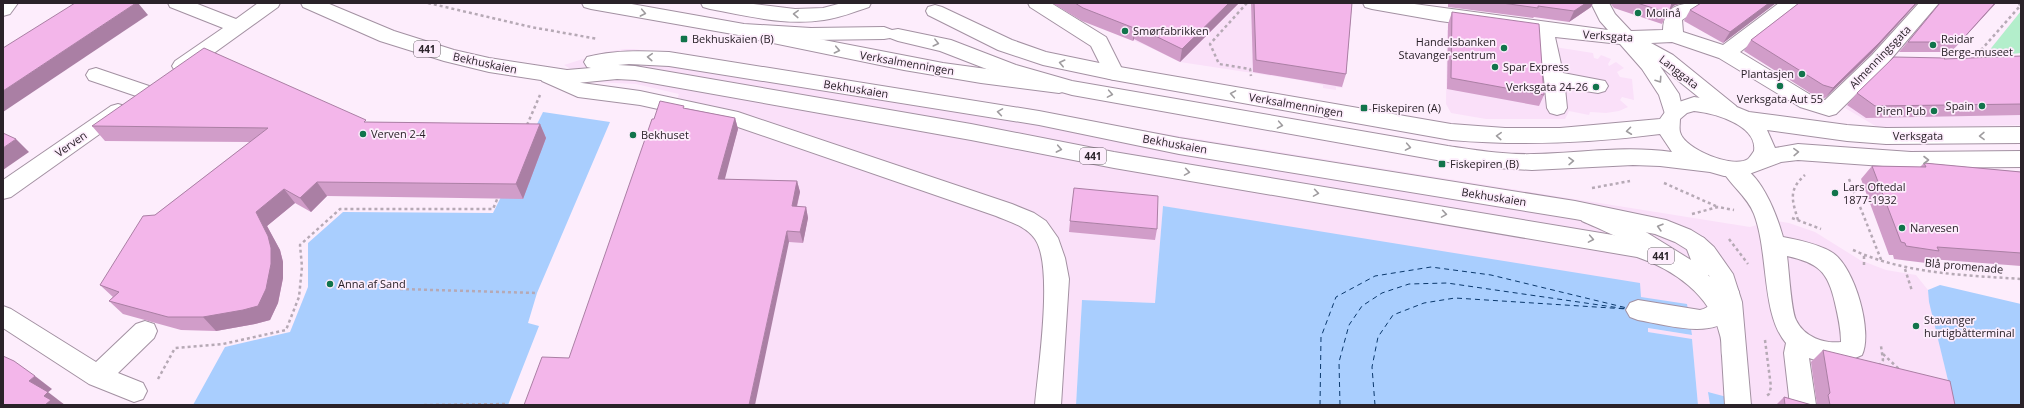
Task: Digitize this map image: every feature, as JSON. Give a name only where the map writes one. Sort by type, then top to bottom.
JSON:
[{"type":"main road","points":[[3,10],[9,3]]},
{"type":"main road","points":[[177,3],[198,7],[236,26]]},
{"type":"main road","name":"Verven","points":[[3,191],[158,83],[236,26],[271,3]]},
{"type":"main road","name":"Bekhuskaien","points":[[310,3],[387,36],[488,65],[549,76],[567,77],[617,72],[635,73],[971,132],[1114,160],[1636,248],[1651,252],[1686,269],[1710,292],[1730,302],[1738,405]]},
{"type":"main road","name":"Verksalmenningen","points":[[590,3],[744,30],[840,51],[1000,80],[1072,88],[1472,158],[1532,162],[1633,157],[1660,158],[1708,165]]},
{"type":"main road","points":[[710,3],[778,13],[823,14],[862,3]]},
{"type":"main road","points":[[870,3],[867,6],[865,14],[868,22],[874,28],[891,34],[921,30],[933,19],[934,7]]},
{"type":"main road","points":[[1037,3],[1099,42],[1114,73]]},
{"type":"main road","name":"Verksgata","points":[[1372,3],[1440,15],[1544,29],[1627,38],[1673,36],[1726,53],[1807,102],[1829,109]]},
{"type":"main road","name":"Langgata","points":[[1600,3],[1607,16],[1649,64],[1669,94],[1671,119]]},
{"type":"main road","points":[[1673,36],[1673,18],[1695,3]]},
{"type":"main road","points":[[1726,53],[1791,3]]},
{"type":"main road","name":"Almenningsgata","points":[[1829,109],[1879,60],[1930,3]]},
{"type":"main road","name":"Verksalmenningen","points":[[934,7],[1022,52],[1043,58],[1114,73],[1451,132],[1506,137],[1616,132],[1671,119]]},
{"type":"main road","points":[[1544,29],[1554,79],[1557,108]]},
{"type":"main road","name":"Verksalmenningen","points":[[744,30],[811,34],[891,34],[944,45],[1009,70],[1072,88]]},
{"type":"main road","name":"Langgata","points":[[1627,38],[1666,60],[1737,115]]},
{"type":"main road","name":"Bekhuskaien","points":[[549,76],[566,68],[615,58],[646,57],[669,59],[1039,118],[1179,146],[1575,210],[1658,226],[1673,231],[1696,244],[1714,263],[1721,274],[1725,300]]},
{"type":"main road","points":[[1879,60],[1901,60]]},
{"type":"main road","points":[[635,73],[669,70],[1030,131],[1086,139],[1179,146]]},
{"type":"main road","points":[[96,75],[158,83]]},
{"type":"main road","name":"Bekhuskaien","points":[[549,76],[578,90],[640,98],[738,119],[1004,210],[1037,226],[1052,251],[1057,272],[1048,405]]},
{"type":"main road","points":[[1554,79],[1598,86]]},
{"type":"main road","points":[[1747,167],[1765,152],[1764,141],[1756,129],[1737,115],[1710,105],[1694,104],[1684,106],[1671,119],[1671,137],[1679,147],[1692,157],[1708,165],[1747,167],[1778,155],[1798,152],[1911,160],[2021,158]]},
{"type":"main road","name":"Verksgata","points":[[1737,115],[1847,133],[1886,136],[2021,135]]},
{"type":"main road","points":[[1747,167],[1754,193],[1765,214],[1774,244],[1784,320],[1788,330],[1798,341],[1807,347],[1825,352],[1840,353],[1853,348],[1854,336],[1844,283],[1837,270],[1824,258],[1804,250],[1774,244]]},
{"type":"main road","points":[[1575,210],[1633,235],[1686,269],[1697,270],[1703,266],[1703,258],[1696,244]]},
{"type":"main road","points":[[1638,310],[1700,320],[1713,317],[1725,300]]},
{"type":"main road","points":[[3,316],[98,376],[145,388]]},
{"type":"main road","points":[[98,376],[145,332]]},
{"type":"main road","points":[[1798,341],[1796,353],[1803,405]]},
{"type":"path","points":[[1247,3],[1237,16],[1210,44],[1219,64],[1250,69],[1251,78]]},
{"type":"path","points":[[1989,59],[1981,50],[2021,4],[2017,3]]},
{"type":"path","points":[[525,130],[540,94]]},
{"type":"path","points":[[1847,172],[1882,263]]},
{"type":"path","points":[[1588,189],[1625,184],[1636,179]]},
{"type":"path","points":[[1662,181],[1718,207]]},
{"type":"path","points":[[145,388],[175,348],[224,344],[286,330],[299,297],[302,267],[300,245],[340,210],[493,209],[499,195]]},
{"type":"path","name":"Blå promenade","points":[[1912,291],[1905,269],[2021,279]]},
{"type":"path","points":[[400,289],[537,293]]},
{"type":"path","points":[[1883,354],[1905,374]]},
{"type":"path","points":[[424,405],[508,404]]},
{"type":"shaded area","points":[[1052,3],[1297,3],[1343,88],[1336,87],[1336,90],[1323,88],[1323,85],[1299,80],[1180,62],[1147,46],[1084,21]]},
{"type":"shaded area","points":[[1447,30],[1593,53],[1594,58],[1598,59],[1601,55],[1611,59],[1608,64],[1609,66],[1616,62],[1624,68],[1617,72],[1620,77],[1632,79],[1634,100],[1622,97],[1620,100],[1628,107],[1619,111],[1606,113],[1590,112],[1589,115],[1569,111],[1565,119],[1486,119],[1451,113],[1446,104]]},
{"type":"shaded area","points":[[634,49],[1750,227],[1757,225],[1756,218],[1789,223],[1815,232],[1860,260],[1886,270],[1916,275],[1928,290],[1954,405],[1713,405],[1708,393],[1710,405],[1698,405],[1692,340],[1648,332],[1647,328],[1692,335],[1641,297],[1163,206],[1155,303],[1082,300],[1076,405],[535,405],[575,368],[679,94],[636,84],[593,82],[564,65],[605,52]]},
{"type":"shaded area","points":[[2021,63],[2021,125],[1879,128],[1845,108],[1876,70]]},
{"type":"green space","points":[[2021,11],[2021,53],[1991,56],[1988,52]]},
{"type":"water","points":[[543,112],[610,122],[537,293],[528,323],[539,326],[508,405],[193,405],[225,347],[290,332],[308,287],[308,243],[343,212],[493,213]]},
{"type":"water","points":[[1163,206],[1640,283],[1641,297],[1687,304],[1692,335],[1648,328],[1648,332],[1692,339],[1698,405],[1076,405],[1082,300],[1155,303]]},
{"type":"water","points":[[1940,285],[2021,304],[2021,405],[1954,405],[1929,302],[1928,290]]},
{"type":"water","points":[[1708,392],[1757,405],[1710,405]]},
{"type":"building","points":[[75,3],[136,3],[3,91],[3,48]]},
{"type":"building","points":[[1075,3],[1229,3],[1182,49],[1135,26],[1134,28],[1083,8]]},
{"type":"building","points":[[1254,3],[1352,3],[1346,74],[1256,60]]},
{"type":"building","points":[[1502,3],[1586,3],[1574,11]]},
{"type":"building","points":[[1637,3],[1672,3],[1669,13]]},
{"type":"building","points":[[1701,3],[1769,3],[1730,32],[1690,10]]},
{"type":"building","points":[[1799,3],[1916,3],[1879,43],[1833,88],[1823,85],[1751,40]]},
{"type":"building","points":[[1940,3],[1995,3],[1960,42],[1908,42]]},
{"type":"building","points":[[1452,12],[1539,24],[1544,95],[1451,78]]},
{"type":"building","points":[[204,48],[366,120],[364,122],[540,124],[516,184],[317,182],[300,198],[284,189],[256,212],[268,236],[271,248],[271,264],[266,289],[258,306],[203,317],[168,317],[109,301],[119,292],[100,285],[143,216],[155,215],[268,128],[92,126]]},
{"type":"building","points":[[2021,56],[2021,104],[1875,106],[1857,93],[1894,57],[1945,58],[1944,59]]},
{"type":"building","points":[[660,101],[684,106],[683,108],[735,118],[718,179],[797,181],[792,206],[806,207],[800,232],[787,231],[749,405],[524,405],[542,357],[569,358],[652,119],[654,119]]},
{"type":"building","points":[[3,133],[16,139],[3,148]]},
{"type":"building","points":[[1924,163],[2021,172],[2021,253],[1937,247],[1939,251],[1906,246],[1905,243],[1901,242],[1872,166],[1926,167]]},
{"type":"building","points":[[1074,188],[1158,196],[1157,229],[1070,221]]},
{"type":"building","name":"Stavanger hurtigbåtterminal","points":[[1823,350],[1950,381],[1955,405],[1830,405],[1828,395],[1830,393]]},
{"type":"building","points":[[3,356],[14,361],[35,376],[29,381],[48,392],[44,396],[51,400],[45,405],[3,405]]},
{"type":"building","points":[[1784,397],[1812,405],[1785,405]]},
{"type":"ferry route","points":[[1320,405],[1321,337],[1336,297],[1375,276],[1431,267],[1491,275],[1627,308]]},
{"type":"ferry route","points":[[1340,405],[1339,362],[1349,325],[1362,306],[1382,293],[1409,284],[1447,283],[1627,309],[1455,298],[1424,303],[1393,315],[1378,337],[1372,367],[1375,405]]},
{"type":"place","name":"Molinå","points":[[1638,13]]},
{"type":"place","name":"Smørfabrikken","points":[[1125,31]]},
{"type":"place","name":"Bekhuskaien (B)","points":[[684,39]]},
{"type":"place","name":"Reidar Berge-museet","points":[[1933,45]]},
{"type":"place","name":"Handelsbanken Stavanger sentrum","points":[[1504,48]]},
{"type":"place","name":"Spar Express","points":[[1495,67]]},
{"type":"place","name":"Plantasjen","points":[[1802,74]]},
{"type":"place","name":"Verksgata Aut 55","points":[[1780,86]]},
{"type":"place","name":"Verksgata 24-26","points":[[1596,87]]},
{"type":"place","name":"Spain","points":[[1982,106]]},
{"type":"place","name":"Fiskepiren (A)","points":[[1364,108]]},
{"type":"place","name":"Piren Pub","points":[[1934,111]]},
{"type":"place","name":"Verven 2-4","points":[[363,134]]},
{"type":"place","name":"Bekhuset","points":[[633,135]]},
{"type":"place","name":"Fiskepiren (B)","points":[[1442,164]]},
{"type":"place","name":"Lars Oftedal 1877-1932","points":[[1835,193]]},
{"type":"place","name":"Narvesen","points":[[1902,228]]},
{"type":"place","name":"Anna af Sand","points":[[330,284]]},
{"type":"place","name":"Stavanger hurtigbåtterminal","points":[[1916,326]]}]
